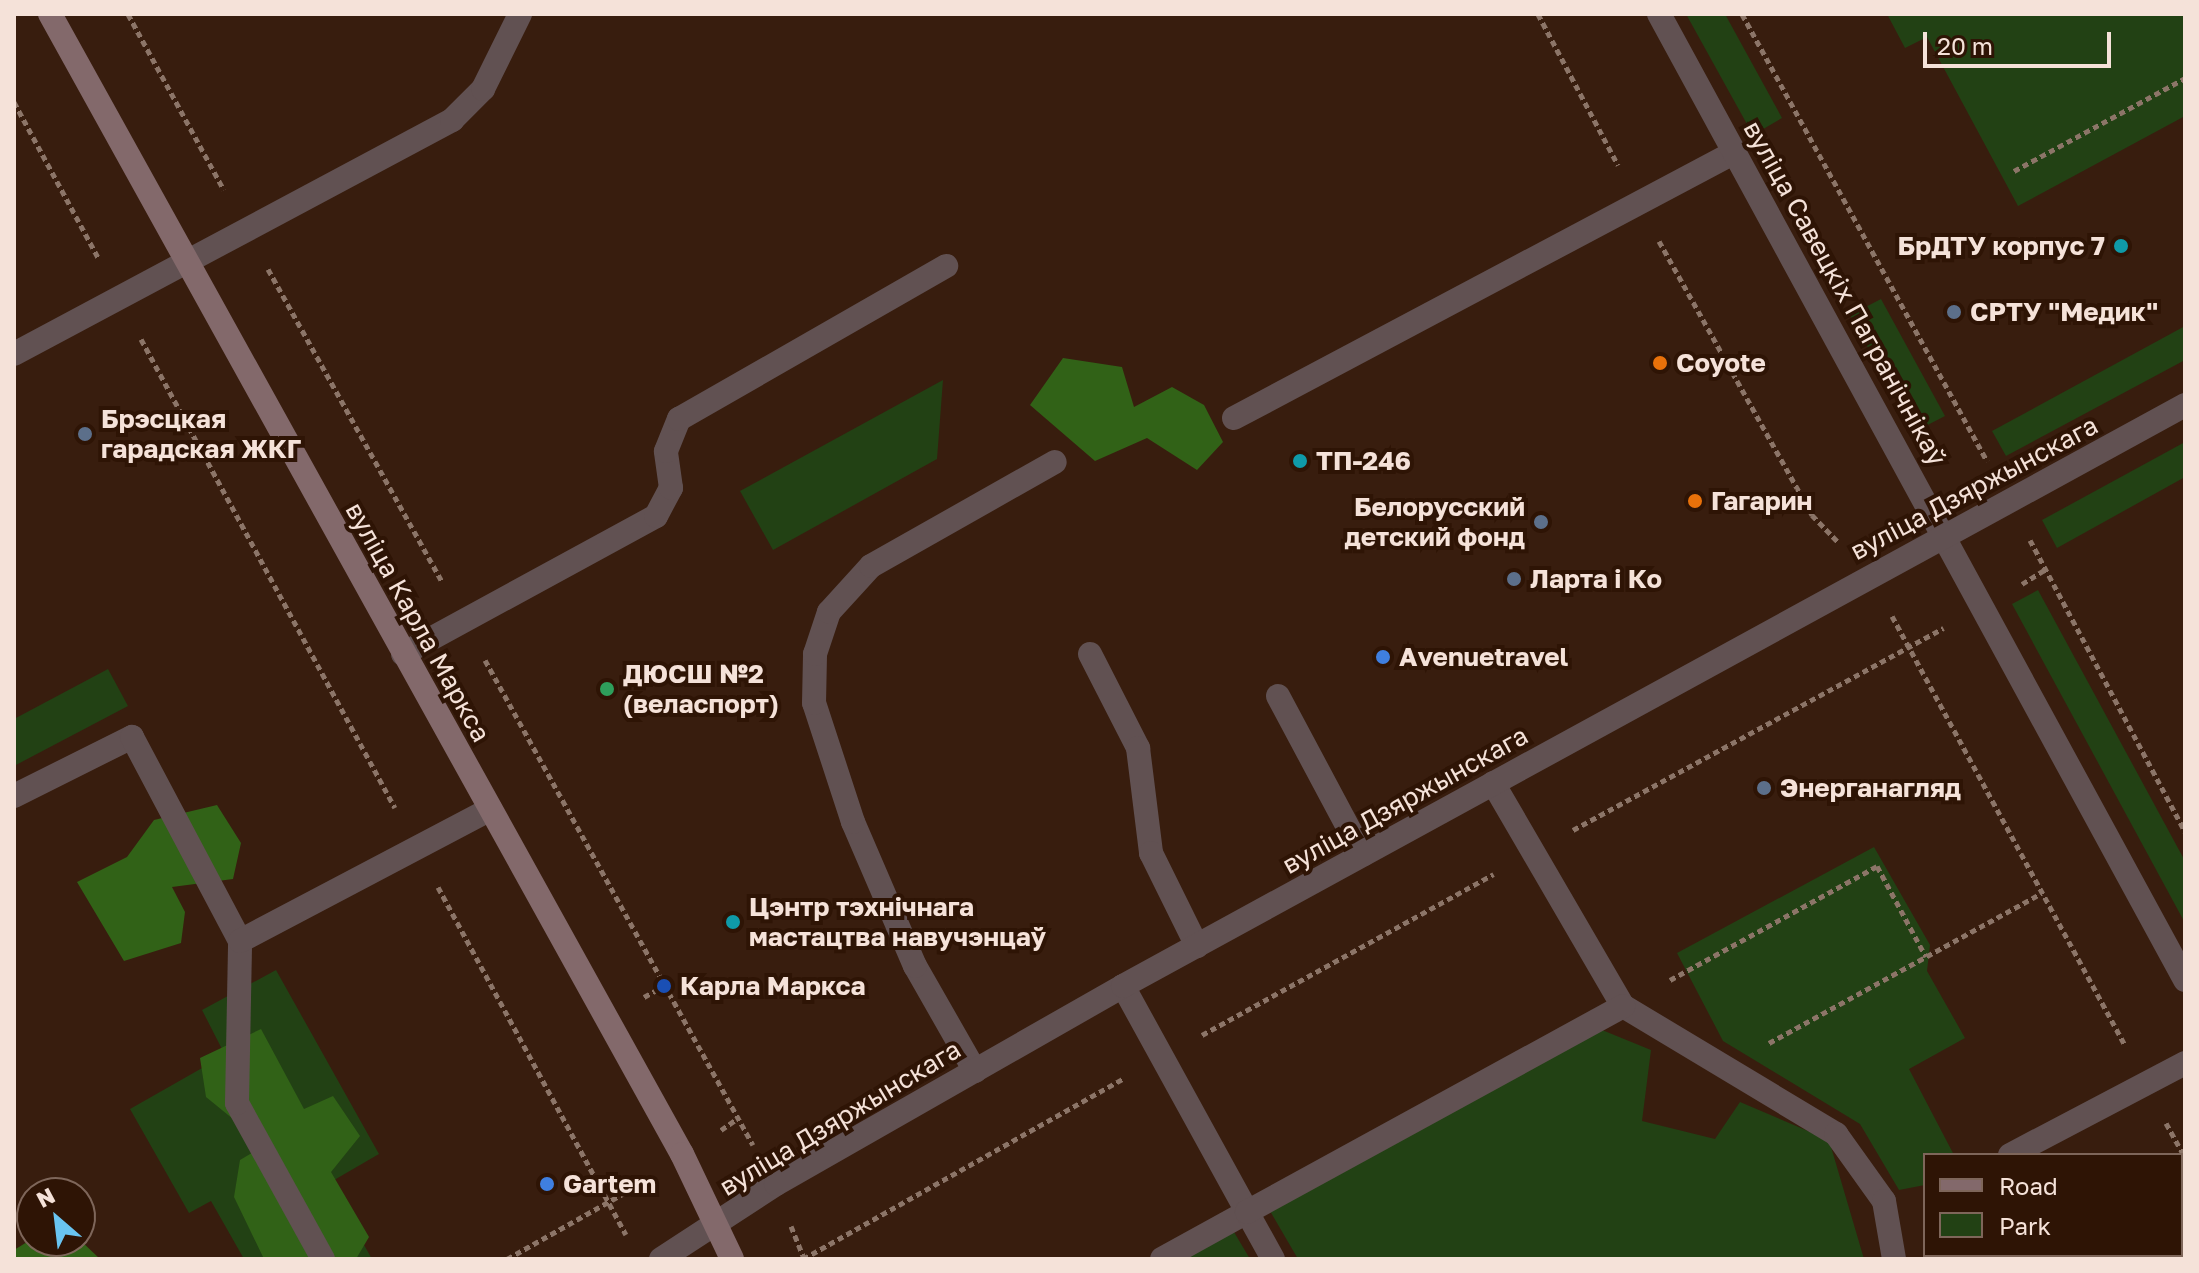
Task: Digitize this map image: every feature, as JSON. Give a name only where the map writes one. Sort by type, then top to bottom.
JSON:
[{"type":"main road","name":"вуліца Карла Маркса","points":[[50,14],[682,1154],[732,1259]]},
{"type":"street","points":[[14,354],[247,232],[464,111],[483,89],[520,14]]},
{"type":"street","name":"вуліца Савецкіх Пагранічнікаў","points":[[1659,14],[1947,536],[2185,980]]},
{"type":"street","points":[[1234,418],[1735,152]]},
{"type":"street","points":[[403,654],[656,516],[671,488],[667,439],[690,411],[946,266]]},
{"type":"street","name":"вуліца Дзяржынскага","points":[[661,1259],[1123,986],[2185,405]]},
{"type":"street","points":[[975,1071],[915,966],[853,822],[814,703],[815,654],[829,612],[871,566],[1055,462]]},
{"type":"street","points":[[1090,654],[1138,748],[1151,853],[1197,946]]},
{"type":"street","points":[[1278,696],[1363,855]]},
{"type":"street","points":[[14,796],[132,737],[240,941],[237,1103],[323,1259]]},
{"type":"street","points":[[1493,783],[1531,853],[1623,1006],[1806,1110],[1854,1153],[1884,1201],[1894,1259]]},
{"type":"street","points":[[240,941],[490,809]]},
{"type":"street","points":[[1123,986],[1273,1259]]},
{"type":"street","points":[[1162,1259],[1623,1006]]},
{"type":"street","points":[[2014,1153],[2185,1063]]},
{"type":"path","points":[[128,14],[737,1119],[610,1206],[507,1259]]},
{"type":"path","points":[[1538,14],[1639,204],[1812,515],[1870,576],[2183,1153]]},
{"type":"path","points":[[1742,14],[2046,569],[2185,832]]},
{"type":"path","points":[[2014,171],[2185,78]]},
{"type":"path","points":[[14,102],[610,1206]]},
{"type":"path","points":[[803,1259],[1531,853],[1984,607],[2046,569]]},
{"type":"path","points":[[1623,1006],[1877,866],[1926,957]]},
{"type":"path","points":[[1727,1066],[2042,893]]},
{"type":"green space","points":[[1686,14],[1725,14],[1782,118],[1753,135]]},
{"type":"green space","points":[[1887,14],[2185,14],[2185,116],[2018,206],[1927,37],[1905,48]]},
{"type":"green space","points":[[1881,299],[1945,416],[1914,432],[1850,315]]},
{"type":"green space","points":[[2185,326],[2185,360],[2006,456],[1992,431]]},
{"type":"green space","points":[[1063,358],[1122,367],[1134,407],[1172,387],[1204,405],[1223,442],[1197,470],[1147,438],[1095,461],[1030,405]]},
{"type":"green space","points":[[943,380],[937,459],[773,550],[740,491]]},
{"type":"green space","points":[[2185,442],[2185,477],[2057,548],[2042,520]]},
{"type":"green space","points":[[2038,590],[2185,861],[2185,923],[2012,604]]},
{"type":"green space","points":[[108,669],[128,706],[14,766],[14,719]]},
{"type":"green space","points":[[217,805],[241,843],[233,879],[172,887],[185,912],[181,943],[124,961],[77,882],[127,857],[154,820]]},
{"type":"green space","points":[[1874,847],[1930,945],[1927,971],[1965,1038],[1909,1069],[1953,1153],[1923,1153],[1923,1185],[1899,1190],[1860,1124],[1723,1041],[1677,953]]},
{"type":"green space","points":[[276,970],[379,1154],[329,1183],[372,1259],[244,1259],[211,1201],[189,1213],[130,1109],[225,1055],[202,1010]]},
{"type":"green space","points":[[261,1029],[304,1109],[333,1096],[360,1136],[331,1172],[369,1237],[356,1259],[264,1259],[234,1197],[240,1160],[265,1145],[206,1097],[200,1058]]},
{"type":"green space","points":[[1602,1030],[1651,1050],[1642,1121],[1715,1139],[1740,1102],[1829,1140],[1864,1259],[1298,1259],[1270,1211]]},
{"type":"green space","points":[[1234,1232],[1250,1259],[1185,1259]]},
{"type":"green space","points":[[14,1250],[16,1257],[96,1255],[100,1259],[14,1259]]},
{"type":"place","name":"БрДТУ корпус 7","points":[[2121,246]]},
{"type":"place","name":"СРТУ \"Медик\"","points":[[1954,312]]},
{"type":"place","name":"Coyote","points":[[1660,363]]},
{"type":"place","name":"Брэсцкая гарадская ЖКГ","points":[[85,434]]},
{"type":"place","name":"ТП-246","points":[[1300,461]]},
{"type":"place","name":"Гагарин","points":[[1695,501]]},
{"type":"place","name":"Белорусский детский фонд","points":[[1541,522]]},
{"type":"place","name":"Ларта і Ко","points":[[1514,579]]},
{"type":"place","name":"Аvenuetravel","points":[[1383,657]]},
{"type":"place","name":"ДЮСШ №2 (веласпорт)","points":[[607,689]]},
{"type":"place","name":"Энерганагляд","points":[[1764,788]]},
{"type":"place","name":"Цэнтр тэхнічнага мастацтва навучэнцаў","points":[[733,922]]},
{"type":"place","name":"Карла Маркса","points":[[664,986]]},
{"type":"place","name":"Gartem","points":[[547,1184]]}]
